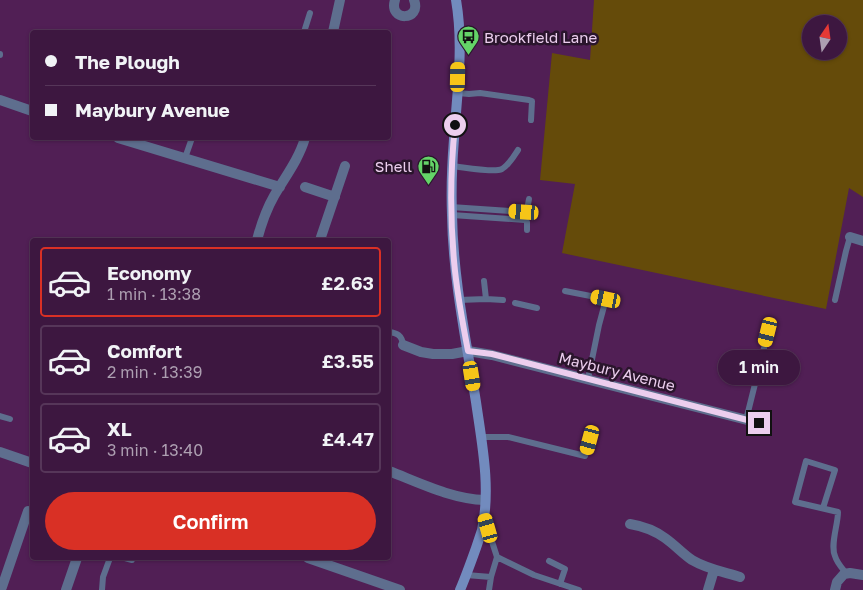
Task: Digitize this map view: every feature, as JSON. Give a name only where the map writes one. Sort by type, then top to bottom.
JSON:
[{"type":"main road","points":[[456,0],[460,29],[458,93],[452,166],[455,271],[481,437],[485,500],[482,530],[460,590]]},
{"type":"street","points":[[333,30],[340,0]]},
{"type":"street","points":[[396,0],[394,4],[396,12],[404,16],[415,11],[418,1]]},
{"type":"street","points":[[0,100],[30,110]]},
{"type":"street","points":[[125,140],[280,187]]},
{"type":"street","points":[[258,238],[273,197],[296,160],[304,140]]},
{"type":"street","points":[[321,238],[345,166]]},
{"type":"street","points":[[305,187],[335,197]]},
{"type":"street","points":[[850,237],[863,241]]},
{"type":"street","name":"Maybury Avenue","points":[[403,345],[421,352],[433,354],[452,354],[468,351],[492,354],[759,423]]},
{"type":"street","points":[[0,452],[30,462]]},
{"type":"street","points":[[391,472],[457,496],[472,500],[485,500]]},
{"type":"street","points":[[5,588],[28,512]]},
{"type":"street","points":[[630,524],[642,526],[657,533],[693,560],[714,570],[740,577]]},
{"type":"street","points":[[66,590],[76,560]]},
{"type":"street","points":[[314,560],[400,590]]},
{"type":"street","points":[[708,590],[714,570]]},
{"type":"street","points":[[835,590],[837,582],[844,574],[863,575]]},
{"type":"lane","points":[[305,30],[310,13]]},
{"type":"lane","points":[[458,93],[480,93],[532,101],[531,120]]},
{"type":"lane","points":[[185,158],[191,140]]},
{"type":"lane","points":[[452,166],[502,169],[518,150]]},
{"type":"lane","points":[[452,211],[524,212],[527,210],[529,199]]},
{"type":"lane","points":[[452,211],[525,220],[527,222],[527,230]]},
{"type":"lane","points":[[835,300],[850,237]]},
{"type":"lane","points":[[484,281],[486,299]]},
{"type":"lane","points":[[565,291],[606,299],[588,379]]},
{"type":"lane","points":[[459,300],[503,300]]},
{"type":"lane","points":[[515,303],[537,308]]},
{"type":"lane","points":[[391,332],[400,336],[403,340],[403,345]]},
{"type":"lane","points":[[746,420],[768,332]]},
{"type":"lane","points":[[0,416],[10,419]]},
{"type":"lane","points":[[481,437],[508,437],[585,456],[590,440]]},
{"type":"lane","points":[[823,508],[835,470],[806,462],[795,502],[838,512],[833,549],[836,560],[846,573]]},
{"type":"lane","points":[[484,514],[497,557],[489,590]]},
{"type":"lane","points":[[497,557],[534,575],[580,590]]},
{"type":"lane","points":[[102,590],[103,576],[109,560]]},
{"type":"lane","points":[[549,561],[565,569],[560,584]]},
{"type":"lane","points":[[466,575],[491,577]]},
{"type":"shaded area","points":[[594,0],[863,0],[863,197],[849,188],[826,309],[562,253],[575,184],[540,180],[552,53],[590,60]]},
{"type":"place","name":"Brookfield Lane","points":[[468,56]]},
{"type":"place","name":"Shell","points":[[428,185]]},
{"type":"route","points":[[455,125],[452,192],[453,239],[455,271],[468,351],[492,354],[759,423]]}]
